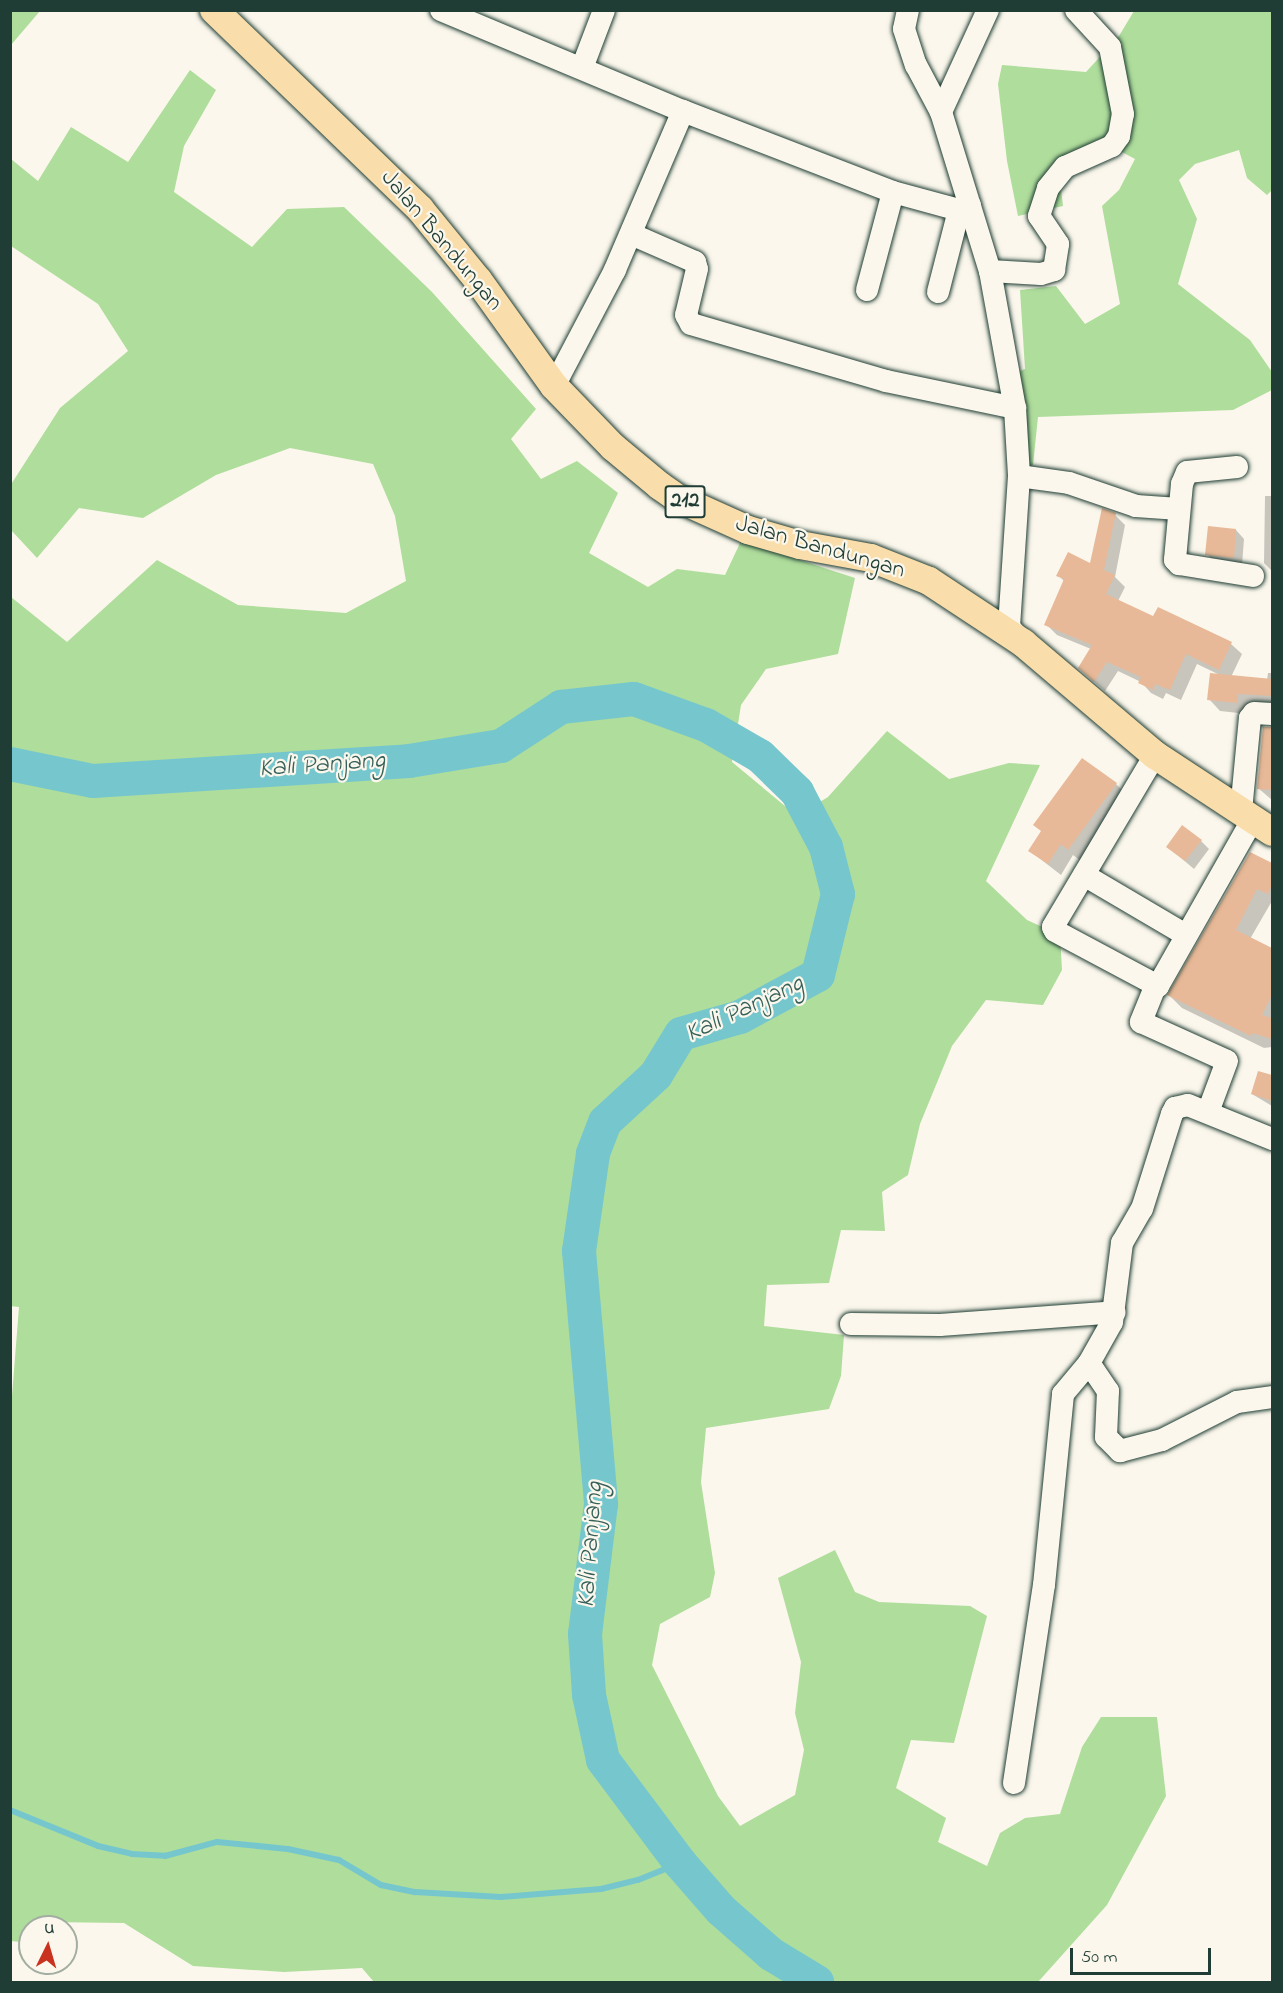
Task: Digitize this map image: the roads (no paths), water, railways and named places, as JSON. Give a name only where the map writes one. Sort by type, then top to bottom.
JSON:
[{"type":"main road","name":"Jalan Bandungan","points":[[214,10],[420,209],[478,280],[554,386],[613,447],[677,498],[748,530],[800,545],[871,558],[909,572],[1023,643],[1155,755],[1256,821]]},
{"type":"street","points":[[582,68],[604,10]]},
{"type":"street","points":[[908,10],[904,29],[916,65],[941,112],[965,208],[990,271],[1016,408],[1019,476],[1009,627],[1023,643]]},
{"type":"street","points":[[941,112],[988,10]]},
{"type":"street","points":[[990,271],[1041,274],[1054,270],[1058,244],[1039,216],[1047,188],[1065,167],[1112,146],[1119,136],[1123,114],[1110,47],[1076,11]]},
{"type":"street","points":[[452,13],[683,111],[893,192],[965,208]]},
{"type":"street","points":[[554,386],[631,234],[683,111]]},
{"type":"street","points":[[867,290],[893,192]]},
{"type":"street","points":[[938,292],[965,208]]},
{"type":"street","points":[[631,234],[695,262],[697,269],[686,315],[691,324],[886,381],[1016,408]]},
{"type":"street","points":[[1237,467],[1187,472],[1179,509],[1176,562],[1254,576]]},
{"type":"street","points":[[1019,476],[1069,483],[1136,506],[1179,509]]},
{"type":"street","points":[[1208,1112],[1227,1061],[1141,1022],[1155,987],[1256,821],[1251,715],[1272,714]]},
{"type":"street","points":[[1155,755],[1053,929],[1155,987]]},
{"type":"street","points":[[1084,875],[1186,935]]},
{"type":"street","points":[[1014,1784],[1044,1585],[1057,1421],[1067,1386],[1089,1363],[1115,1312],[1124,1239],[1142,1209],[1172,1114],[1183,1105],[1208,1112],[1272,1139]]},
{"type":"street","points":[[851,1324],[912,1326],[1115,1312]]},
{"type":"street","points":[[1089,1363],[1108,1391],[1106,1437],[1120,1451],[1162,1440],[1237,1402],[1272,1397]]},
{"type":"waterway","name":"Kali Panjang","points":[[10,764],[93,781],[409,761],[501,746],[561,707],[634,699],[706,725],[760,756],[797,792],[826,847],[838,894],[818,975],[740,1017],[681,1034],[656,1075],[605,1122],[593,1154],[579,1251],[601,1504],[585,1634],[589,1695],[603,1760],[680,1863],[721,1910],[771,1954],[817,1982]]},
{"type":"waterway","points":[[10,1810],[98,1846],[132,1854],[165,1856],[217,1842],[288,1849],[339,1860],[381,1885],[415,1892],[501,1897],[601,1889],[638,1880],[680,1863]]}]
